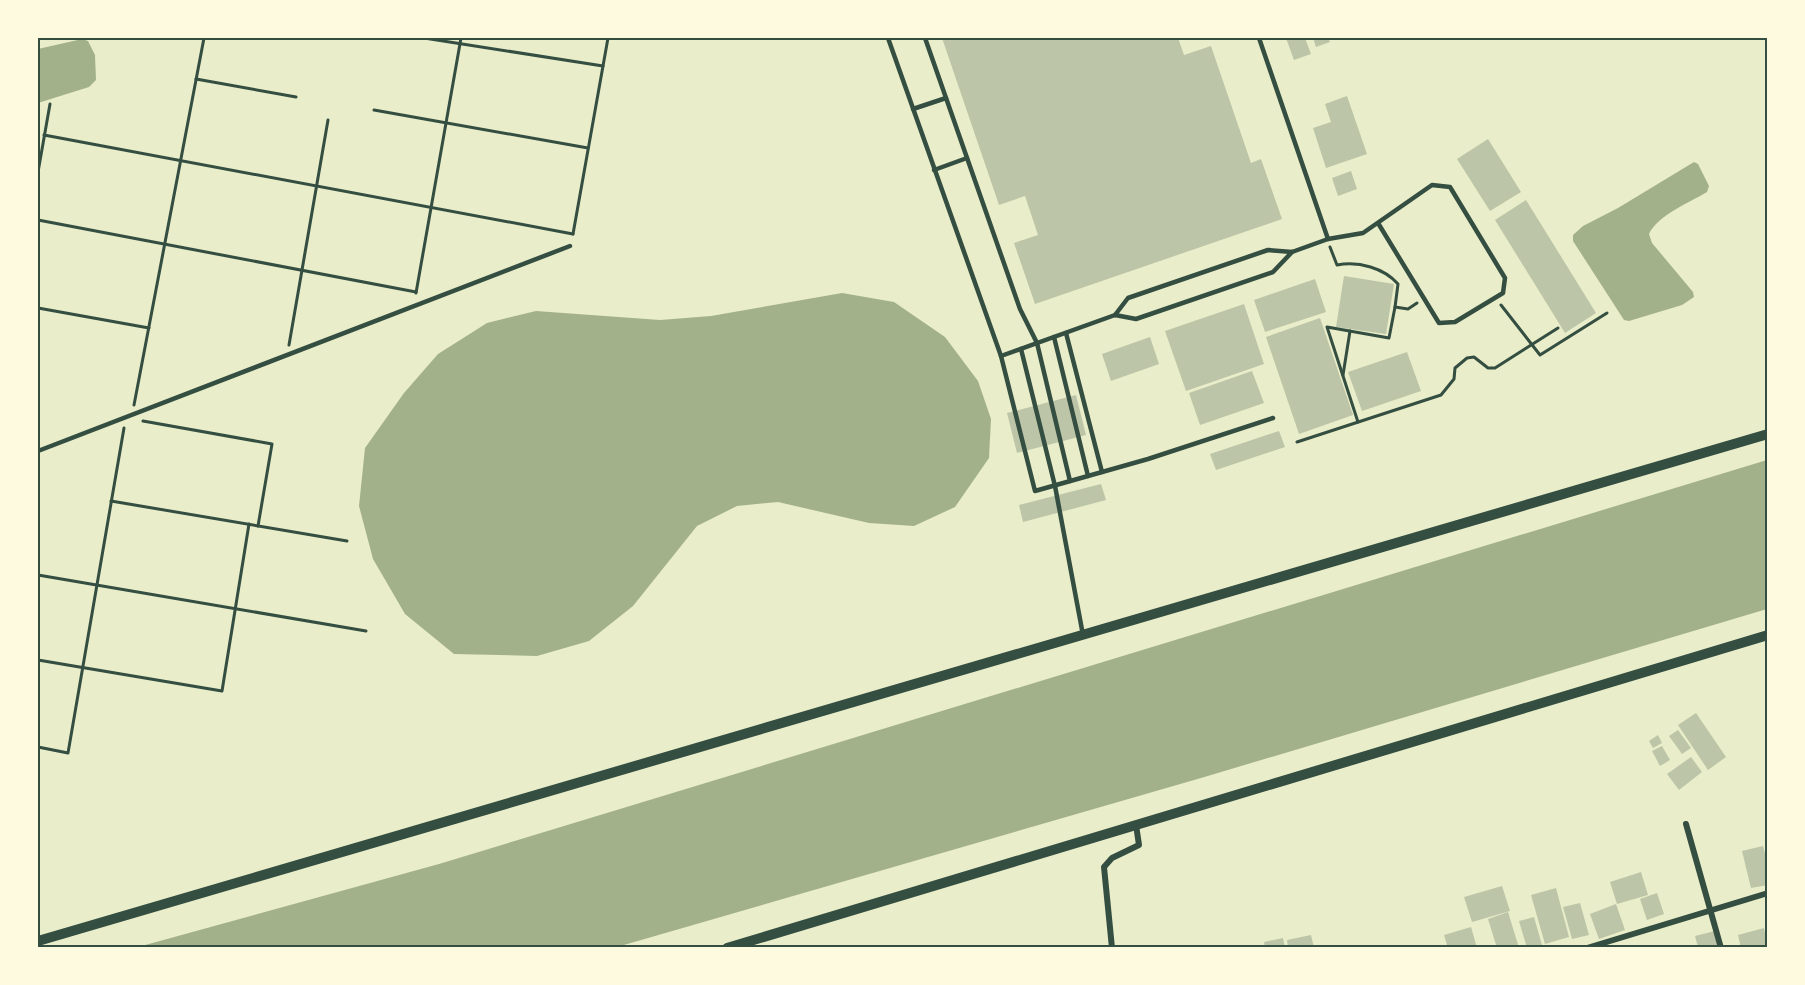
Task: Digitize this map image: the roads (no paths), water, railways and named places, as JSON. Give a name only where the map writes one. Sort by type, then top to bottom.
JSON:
[{"type":"street","points":[[38,941],[1767,434]]},
{"type":"street","points":[[727,948],[1767,635]]},
{"type":"street","points":[[1686,824],[1712,909],[1721,948]]},
{"type":"street","points":[[1112,948],[1104,867],[1107,860],[1139,845],[1136,825]]},
{"type":"street","points":[[1587,948],[1767,892]]},
{"type":"street","points":[[1617,938],[1620,948]]},
{"type":"lane","points":[[888,38],[1001,356],[1035,491],[1273,418]]},
{"type":"lane","points":[[925,38],[1020,309],[1037,343],[1070,481]]},
{"type":"lane","points":[[1259,38],[1328,239]]},
{"type":"lane","points":[[913,109],[946,98]]},
{"type":"lane","points":[[934,170],[967,158]]},
{"type":"lane","points":[[1115,315],[1128,298],[1268,250],[1292,252],[1328,239],[1363,233],[1432,185],[1450,187],[1505,278],[1503,293],[1455,322],[1439,323],[1378,223]]},
{"type":"lane","points":[[38,451],[570,246]]},
{"type":"lane","points":[[1001,356],[1115,315],[1136,319],[1273,272],[1292,252]]},
{"type":"lane","points":[[1066,333],[1101,472]]},
{"type":"lane","points":[[1054,337],[1088,476]]},
{"type":"lane","points":[[1021,349],[1055,486],[1083,635]]}]
